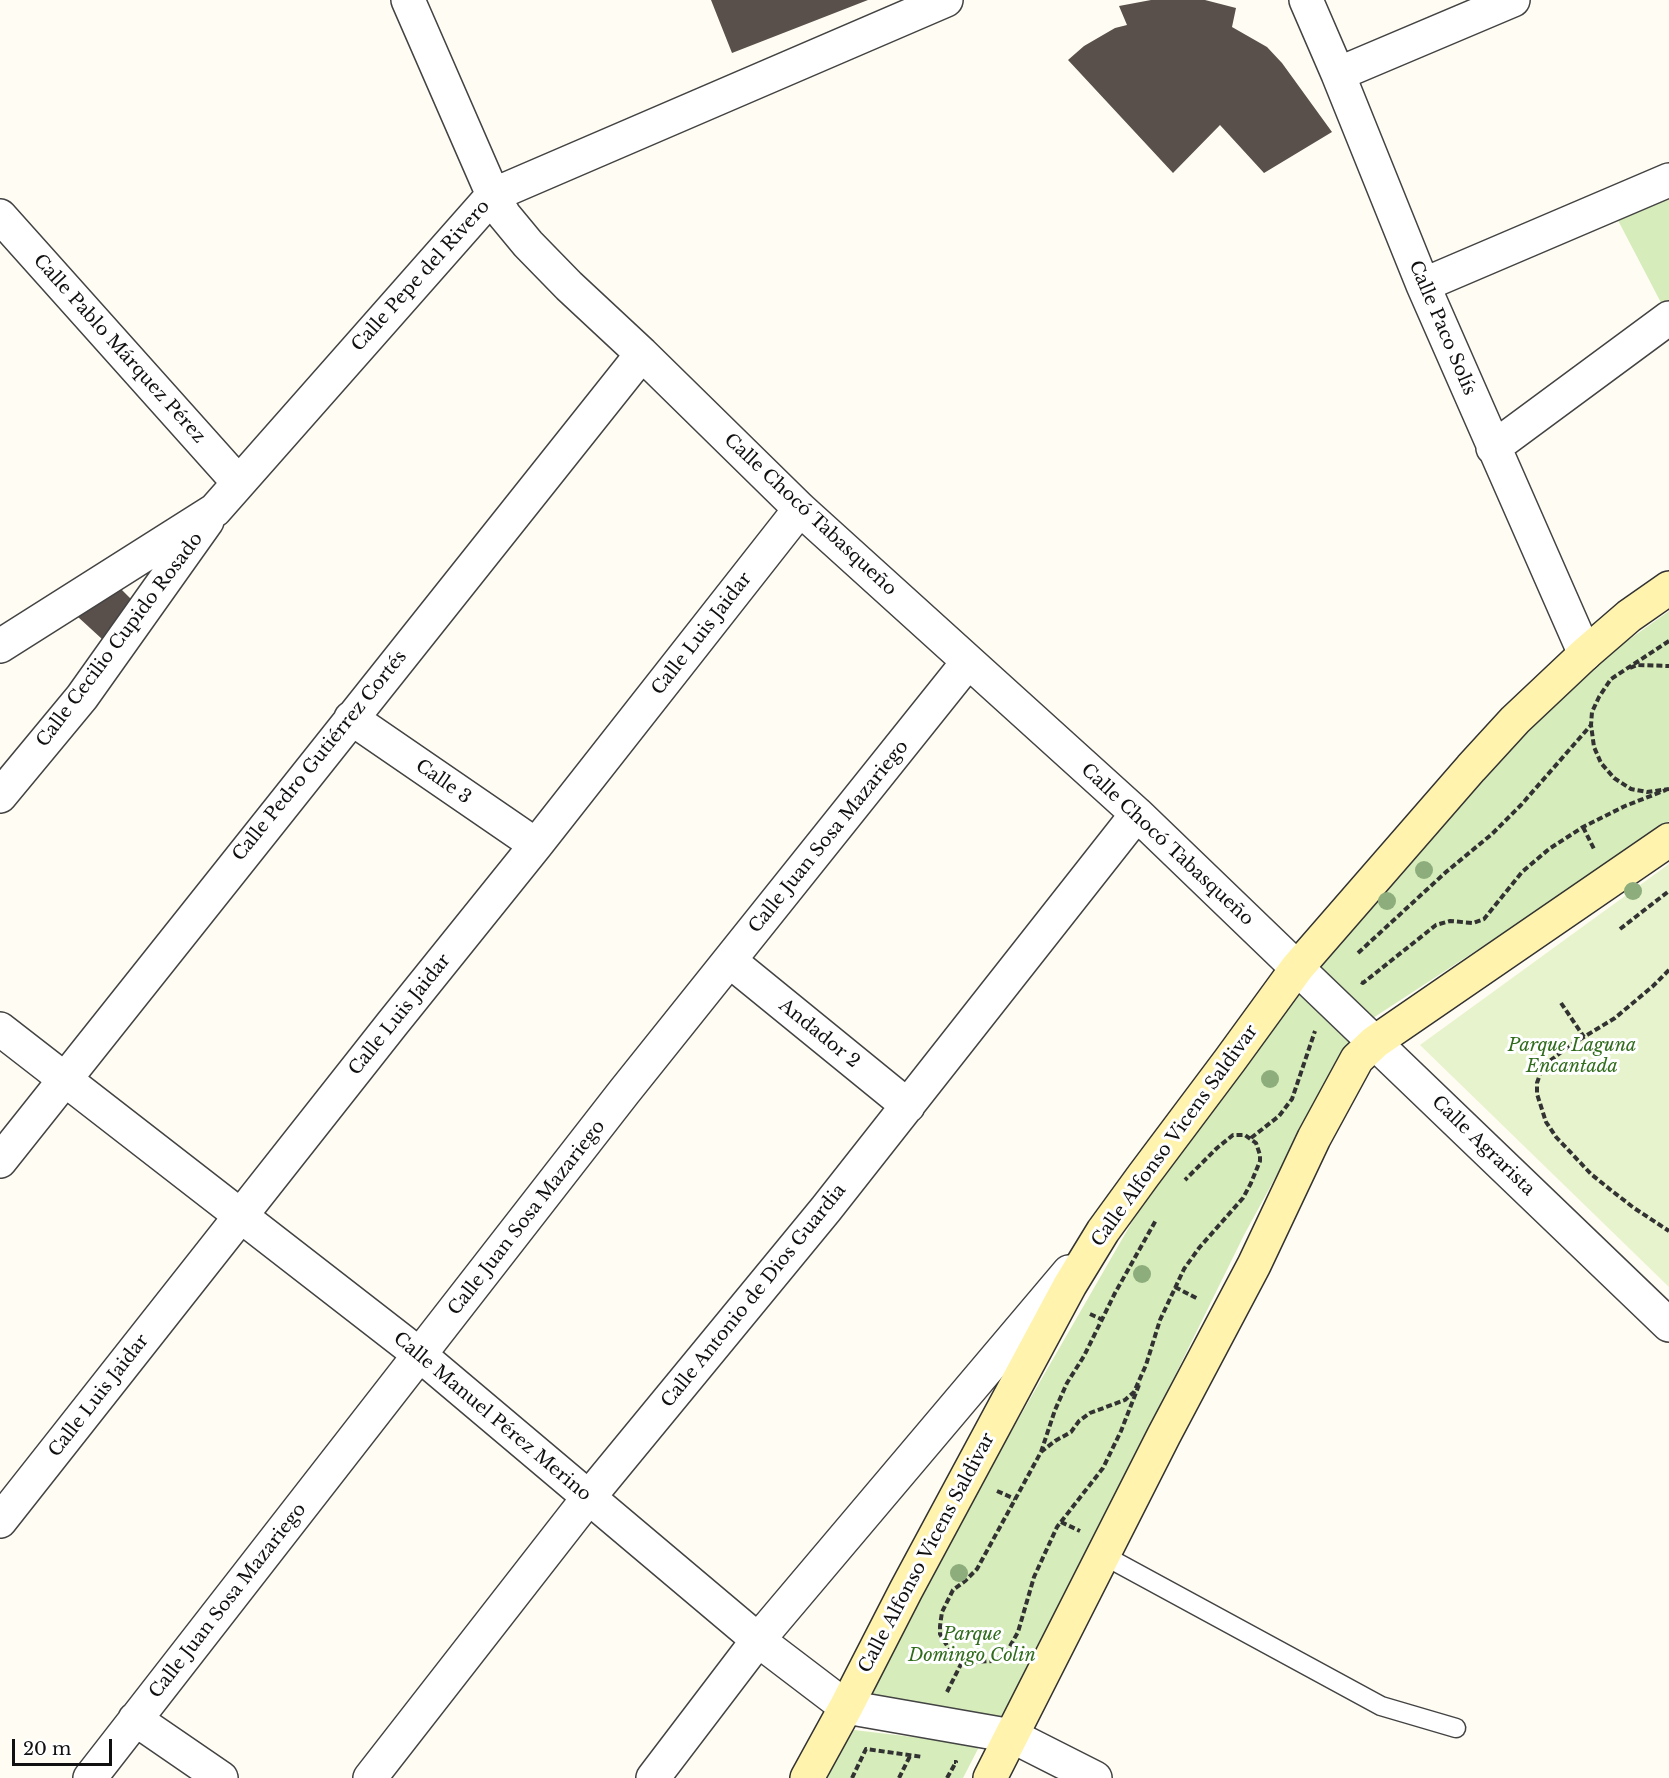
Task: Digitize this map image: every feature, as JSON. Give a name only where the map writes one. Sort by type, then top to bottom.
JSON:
[{"type":"main road","name":"Calle Alfonso Vicens Saldivar","points":[[807,1778],[1070,1285],[1103,1231],[1297,968],[1515,720],[1629,616],[1669,588]]},
{"type":"main road","points":[[990,1778],[1254,1265],[1314,1138],[1356,1059],[1375,1042],[1669,840]]},
{"type":"street","name":"Calle Chocó Tabasqueño","points":[[408,0],[492,195],[504,215],[528,244],[568,286],[642,354],[800,509],[1137,814],[1297,968]]},
{"type":"street","name":"Calle Pepe del Rivero","points":[[0,646],[215,510],[492,195],[946,0]]},
{"type":"street","name":"Calle Paco Solís","points":[[1306,0],[1423,285],[1585,654]]},
{"type":"street","points":[[1338,74],[1513,0]]},
{"type":"street","points":[[1423,285],[1669,180]]},
{"type":"street","name":"Calle Pablo Márquez Pérez","points":[[0,216],[238,482]]},
{"type":"street","points":[[1493,448],[1669,318]]},
{"type":"street","name":"Calle Pedro Gutiérrez Cortés","points":[[0,1161],[642,354]]},
{"type":"street","name":"Calle Luis Jaidar","points":[[0,1521],[800,509]]},
{"type":"street","name":"Calle Cecilio Cupido Rosado","points":[[0,796],[82,697],[215,510]]},
{"type":"street","name":"Calle Juan Sosa Mazariego","points":[[90,1778],[617,1101],[968,662]]},
{"type":"street","name":"Calle 3","points":[[351,718],[536,845]]},
{"type":"street","name":"Calle Antonio de Dios Guardia","points":[[370,1778],[589,1497],[908,1106],[1137,814]]},
{"type":"street","name":"Andador 2","points":[[730,962],[908,1106]]},
{"type":"street","name":"Calle Agrarista","points":[[1297,968],[1669,1325]]},
{"type":"street","name":"Calle Manuel Pérez Merino","points":[[0,1029],[420,1355],[758,1640],[846,1707],[1012,1736],[1095,1778]]},
{"type":"street","points":[[653,1778],[758,1640],[1103,1231]]},
{"type":"street","points":[[135,1719],[221,1778]]},
{"type":"lane","points":[[1103,1555],[1381,1706],[1456,1728]]},
{"type":"path","points":[[1668,789],[1647,792],[1631,789],[1614,778],[1601,763],[1594,747],[1591,725],[1592,712],[1611,679],[1669,641]]},
{"type":"path","points":[[1624,670],[1637,665],[1669,666]]},
{"type":"path","points":[[1356,955],[1446,872],[1492,834],[1521,805],[1591,725]]},
{"type":"path","points":[[1251,1138],[1279,1116],[1292,1099],[1303,1073],[1320,1013],[1340,969],[1363,984],[1436,925],[1450,921],[1473,923],[1484,919],[1522,872],[1549,849],[1583,827],[1625,806],[1668,789]]},
{"type":"path","points":[[1583,827],[1599,857]]},
{"type":"path","points":[[1620,928],[1669,891]]},
{"type":"path","points":[[1669,970],[1615,1018],[1584,1036],[1546,1064],[1540,1074],[1537,1094],[1546,1122],[1556,1137],[1591,1174],[1634,1208],[1669,1231]]},
{"type":"path","points":[[1562,1003],[1584,1036]]},
{"type":"path","points":[[1158,1215],[1115,1293],[1084,1356],[1067,1383],[1041,1452],[977,1569],[953,1590],[942,1612],[940,1634],[949,1649],[973,1662],[992,1661],[1005,1655],[1010,1648],[1018,1632],[1034,1577],[1057,1527],[1103,1468],[1121,1431],[1160,1320],[1175,1287],[1198,1248],[1233,1210],[1251,1183],[1260,1161],[1256,1143],[1251,1138],[1240,1134],[1225,1140],[1184,1181]]},
{"type":"path","points":[[1175,1287],[1202,1301]]},
{"type":"path","points":[[1041,1452],[1071,1432],[1079,1421],[1090,1413],[1130,1396],[1139,1385]]},
{"type":"path","points":[[947,1694],[964,1658]]},
{"type":"path","points":[[852,1778],[866,1749],[933,1759]]},
{"type":"path","points":[[899,1778],[910,1756]]},
{"type":"path","points":[[945,1760],[956,1762],[947,1778]]},
{"type":"green space","points":[[1669,180],[1669,318],[1610,205]]},
{"type":"green space","points":[[1669,611],[1669,821],[1604,867],[1373,1018],[1317,965],[1451,808],[1599,661]]},
{"type":"green space","name":"Parque Laguna Encantada","points":[[1669,864],[1669,1287],[1420,1045]]},
{"type":"green space","name":"Parque Domingo Colin","points":[[1298,990],[1349,1042],[1244,1235],[1095,1538],[1009,1730],[866,1700],[981,1484],[1151,1189]]},
{"type":"green space","points":[[854,1730],[980,1745],[963,1778],[825,1778]]},
{"type":"building","points":[[711,0],[868,0],[732,53]]},
{"type":"building","points":[[1151,0],[1205,0],[1236,8],[1232,27],[1267,47],[1282,63],[1332,132],[1264,173],[1220,125],[1173,173],[1068,60],[1084,46],[1115,28],[1127,25],[1119,6]]},
{"type":"building","points":[[120,588],[133,601],[102,639],[78,617]]}]
